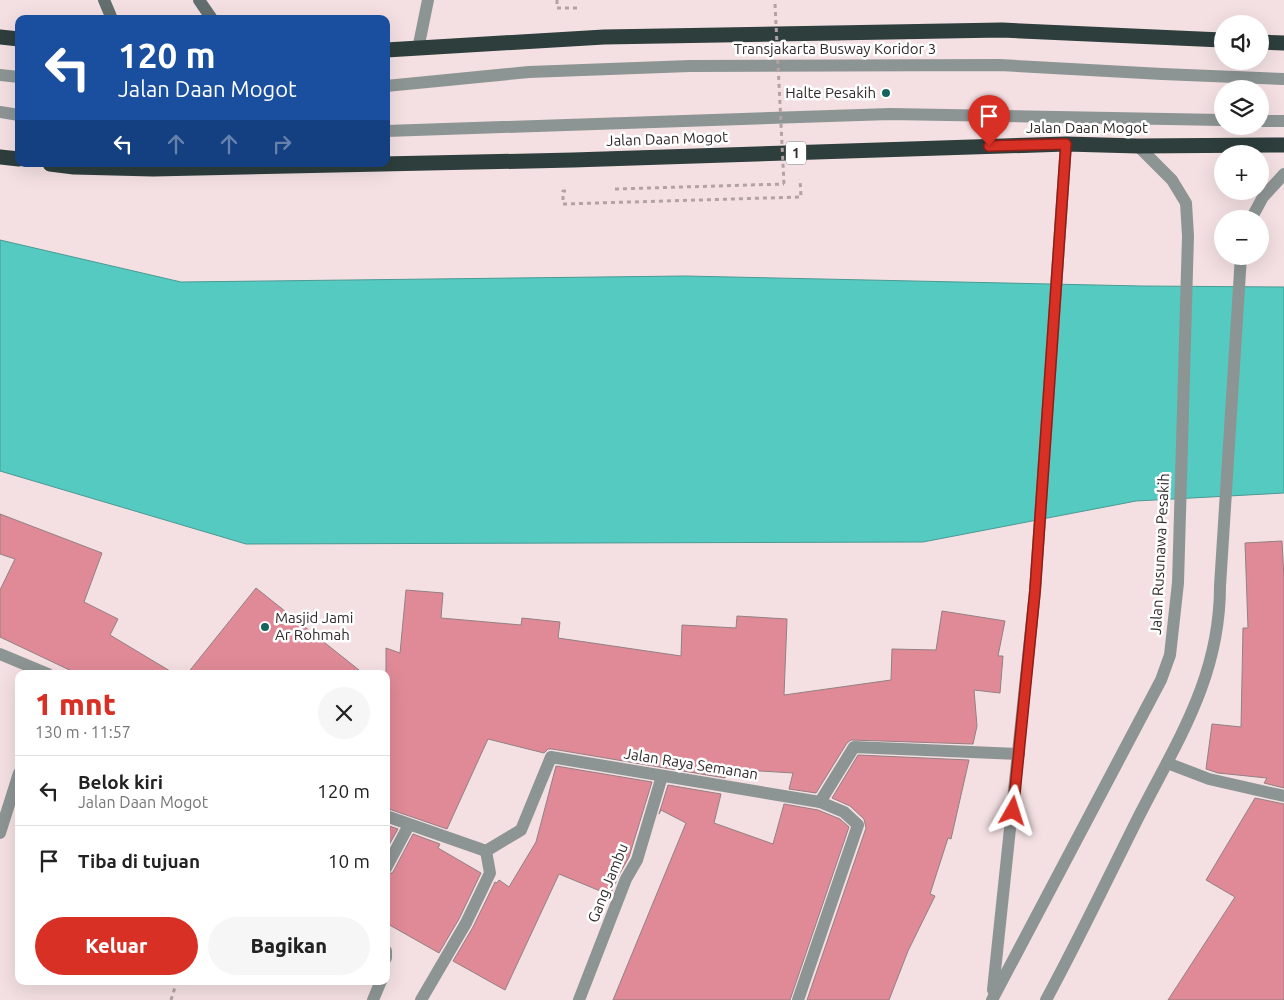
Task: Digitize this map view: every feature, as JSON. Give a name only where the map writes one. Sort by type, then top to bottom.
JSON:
[{"type":"highway","points":[[390,50],[604,37],[1002,30],[1214,40]]},
{"type":"highway","points":[[0,37],[15,39]]},
{"type":"highway","points":[[1269,42],[1284,43]]},
{"type":"highway","name":"Jalan Daan Mogot","points":[[390,163],[573,160],[1066,144],[1138,146],[1284,145]]},
{"type":"highway","points":[[0,157],[15,159]]},
{"type":"highway","name":"Jalan Daan Mogot","points":[[74,167],[153,169],[229,167]]},
{"type":"main road","points":[[104,0],[110,15]]},
{"type":"main road","points":[[199,0],[209,15]]},
{"type":"street","points":[[418,49],[428,0]]},
{"type":"street","name":"Transjakarta Busway Koridor 3","points":[[390,86],[529,72],[690,66],[1000,65],[1284,79]]},
{"type":"street","points":[[0,74],[15,76]]},
{"type":"street","points":[[0,112],[15,114]]},
{"type":"street","points":[[390,131],[890,114],[1214,120]]},
{"type":"street","points":[[1269,121],[1284,121]]},
{"type":"street","name":"Jalan Rusunawa Pesakih","points":[[992,999],[1035,591],[1066,144]]},
{"type":"street","name":"Jalan Rusunawa Pesakih","points":[[992,999],[1161,680],[1170,655],[1178,583],[1188,236],[1186,203],[1172,180],[1138,146]]},
{"type":"street","points":[[1256,210],[1262,197],[1284,174]]},
{"type":"street","points":[[1046,1000],[1147,800],[1168,763],[1202,690],[1212,658],[1220,612],[1220,586],[1240,265]]},
{"type":"street","points":[[0,654],[38,670]]},
{"type":"street","points":[[820,802],[854,747],[1019,754]]},
{"type":"street","name":"Jalan Raya Semanan","points":[[486,850],[521,830],[551,757],[820,802],[844,812],[858,825],[798,1000]]},
{"type":"street","points":[[1168,763],[1209,779],[1284,796]]},
{"type":"street","name":"Gang Jambu","points":[[579,1000],[626,879],[637,860],[662,776]]},
{"type":"street","points":[[0,833],[15,786]]},
{"type":"street","points":[[390,818],[486,850],[490,873],[466,923],[421,1000]]},
{"type":"street","points":[[390,860],[408,825]]},
{"type":"street","points":[[373,1000],[379,985]]},
{"type":"path","points":[[611,190],[784,184],[775,4]]},
{"type":"path","points":[[573,191],[563,191],[564,204],[801,197],[798,152]]},
{"type":"path","points":[[171,1000],[176,985]]},
{"type":"water","points":[[0,240],[181,282],[685,276],[1141,286],[1284,287],[1284,493],[1136,501],[923,542],[246,544],[0,471]]},
{"type":"building","points":[[0,514],[102,553],[84,602],[118,619],[110,635],[168,670],[70,670],[0,637],[0,590],[15,559],[0,554]]},
{"type":"building","points":[[1282,541],[1284,578],[1284,788],[1264,783],[1267,778],[1218,773],[1206,769],[1212,724],[1241,727],[1243,628],[1248,628],[1245,543]]},
{"type":"building","name":"Masjid Jami Ar Rohmah","points":[[256,588],[359,670],[190,670]]},
{"type":"building","points":[[406,590],[443,593],[441,618],[521,625],[522,618],[560,622],[558,638],[681,656],[682,625],[736,628],[737,616],[787,619],[784,695],[891,680],[892,649],[936,650],[942,611],[1005,621],[998,656],[1003,656],[1000,693],[974,690],[977,726],[973,744],[851,740],[847,743],[816,793],[789,789],[793,773],[727,769],[725,778],[552,749],[548,749],[544,753],[488,739],[447,829],[390,809],[390,670],[386,670],[386,648],[400,653]]},
{"type":"building","points":[[858,755],[969,760],[951,839],[948,838],[930,894],[935,896],[908,951],[889,1000],[807,1000],[866,828],[864,819],[850,806],[832,798]]},
{"type":"building","points":[[556,766],[652,782],[629,857],[610,895],[559,874],[505,990],[453,961],[473,927],[495,882],[497,883],[499,880],[509,887],[536,842]]},
{"type":"building","points":[[668,785],[721,794],[714,823],[773,844],[784,804],[818,810],[840,819],[849,827],[790,1000],[613,1000],[686,823],[661,810],[659,814]]},
{"type":"building","points":[[1255,798],[1284,804],[1284,1000],[1168,1000],[1235,897],[1206,880]]},
{"type":"building","points":[[390,826],[398,829],[390,843]]},
{"type":"building","points":[[413,834],[440,844],[438,848],[481,873],[459,919],[439,953],[390,925],[390,874],[393,872]]},
{"type":"place","name":"Halte Pesakih","points":[[886,93]]},
{"type":"place","name":"Masjid Jami Ar Rohmah","points":[[265,627]]},
{"type":"route","points":[[989,146],[1066,144],[1035,591],[1013,811]]}]
